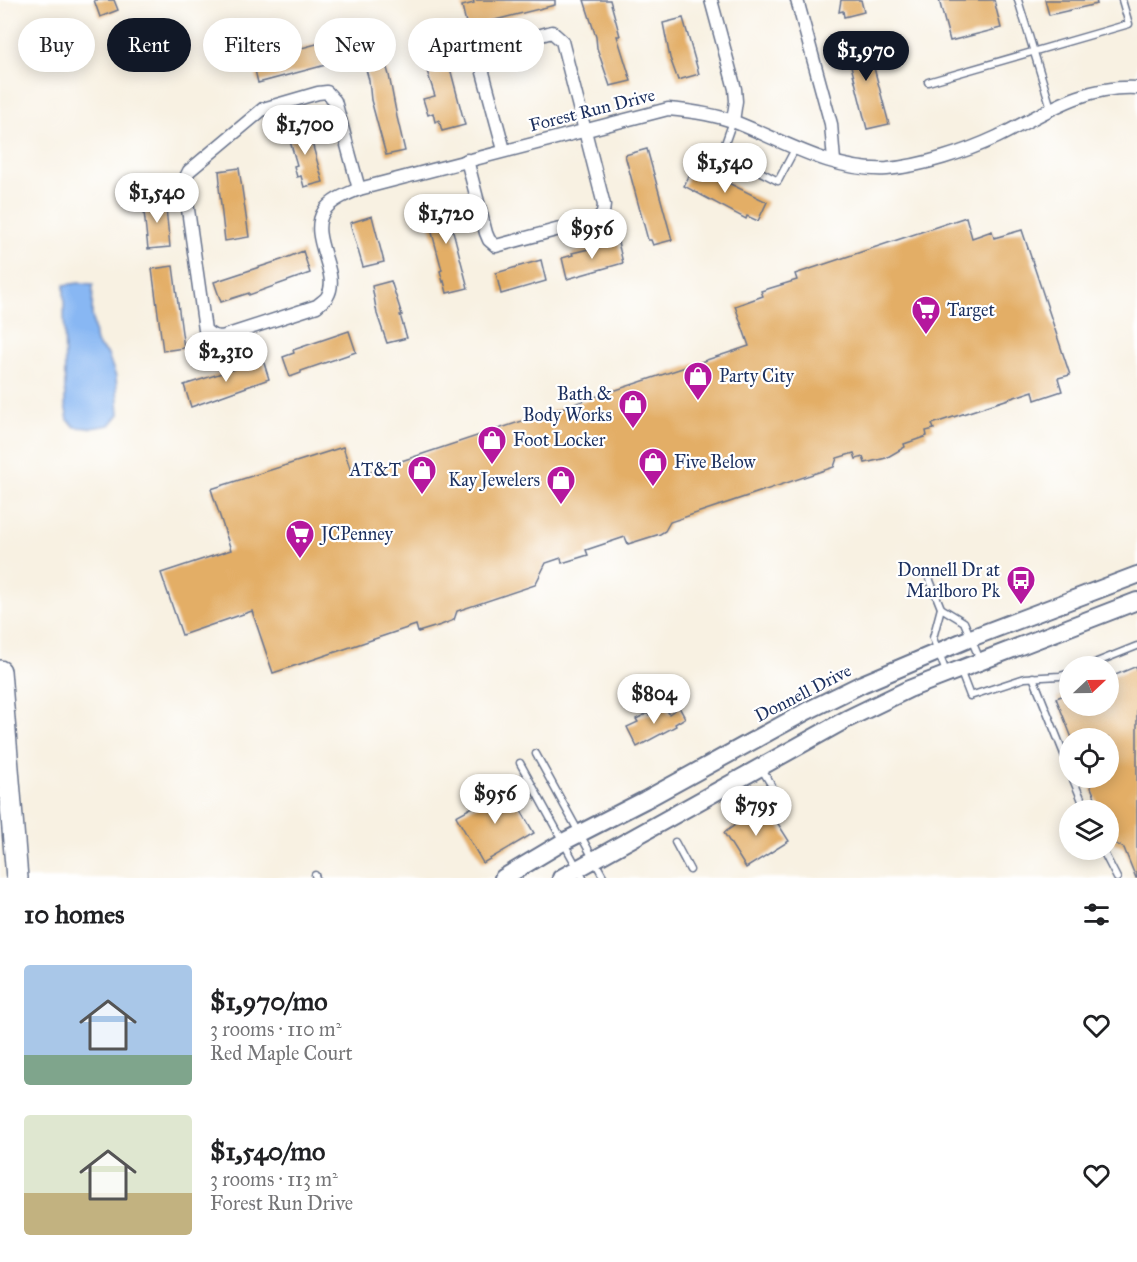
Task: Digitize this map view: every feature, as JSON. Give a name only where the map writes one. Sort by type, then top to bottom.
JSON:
[{"type":"highway","points":[[0,670],[17,878]]},
{"type":"street","points":[[711,0],[735,89],[733,122]]},
{"type":"street","points":[[797,0],[831,124],[834,161]]},
{"type":"street","points":[[467,160],[486,233],[489,240],[496,246],[597,219],[603,213],[604,205],[562,41],[552,32],[484,51],[481,65],[504,150]]},
{"type":"street","name":"Forest Run Drive","points":[[359,189],[335,101],[327,92],[308,95],[263,109],[189,171],[184,181],[205,330],[218,338],[317,306],[326,298],[330,291],[330,281],[320,238],[320,221],[325,209],[333,202],[359,189],[504,150],[668,109],[691,111],[733,122],[795,148],[850,166],[887,169],[933,160],[993,139],[1085,93],[1113,88],[1137,88]]},
{"type":"street","name":"Donnell Drive","points":[[503,878],[563,842],[861,684],[938,651],[1137,575]]},
{"type":"street","points":[[561,878],[581,873],[593,860],[847,718],[953,671],[1137,601]]},
{"type":"lane","points":[[1018,0],[1051,109]]},
{"type":"lane","points":[[928,82],[1129,24],[1122,0]]},
{"type":"lane","points":[[733,122],[722,152],[778,181],[795,148]]},
{"type":"lane","points":[[929,578],[941,608],[933,638],[938,651],[970,696],[1010,682],[1033,677],[1059,676]]},
{"type":"lane","points":[[941,608],[964,622],[980,661]]},
{"type":"lane","points":[[1112,656],[1137,646]]},
{"type":"lane","points":[[1033,677],[1059,742]]},
{"type":"lane","points":[[536,754],[604,878]]},
{"type":"lane","points":[[520,763],[581,873]]},
{"type":"lane","points":[[760,767],[772,788]]},
{"type":"lane","points":[[675,842],[690,870]]},
{"type":"lane","points":[[1108,860],[1117,878]]},
{"type":"water","points":[[93,284],[92,314],[96,343],[108,355],[116,377],[119,414],[110,425],[91,428],[75,427],[68,420],[65,404],[64,285]]},
{"type":"building","points":[[94,0],[114,0],[118,10],[100,17]]},
{"type":"building","points":[[473,0],[555,0],[555,5],[503,18],[465,18],[462,6],[474,3]]},
{"type":"building","points":[[584,0],[610,0],[620,36],[617,36],[631,81],[610,86]]},
{"type":"building","points":[[841,0],[861,0],[864,12],[844,17],[843,11],[839,12]]},
{"type":"building","points":[[939,0],[994,0],[1001,28],[950,41]]},
{"type":"building","points":[[1045,0],[1096,0],[1097,4],[1049,15]]},
{"type":"building","points":[[683,18],[699,74],[678,80],[670,58],[663,23]]},
{"type":"building","points":[[865,34],[889,124],[867,129],[844,38]]},
{"type":"building","points":[[314,45],[314,68],[302,71],[302,48]]},
{"type":"building","points":[[256,72],[299,72],[258,83]]},
{"type":"building","points":[[367,72],[388,72],[405,151],[386,155],[371,100]]},
{"type":"building","points":[[427,72],[451,72],[465,125],[442,131],[439,120],[435,122],[433,113],[428,115],[423,99],[435,96]]},
{"type":"building","points":[[307,125],[323,182],[304,187],[301,176],[297,177],[294,166],[297,165],[287,131]]},
{"type":"building","points":[[647,149],[672,240],[653,245],[651,240],[648,240],[625,155]]},
{"type":"building","points":[[694,166],[767,202],[758,221],[747,216],[746,219],[684,186]]},
{"type":"building","points":[[239,168],[249,237],[225,241],[219,171]]},
{"type":"building","points":[[442,197],[468,288],[447,293],[422,202]]},
{"type":"building","points":[[165,199],[170,247],[148,249],[143,202]]},
{"type":"building","points":[[372,216],[384,262],[363,267],[350,223]]},
{"type":"building","points":[[966,217],[972,238],[992,231],[994,238],[1022,230],[1070,375],[1058,378],[1062,391],[1035,400],[1033,391],[932,424],[934,429],[926,431],[927,436],[904,444],[905,447],[886,458],[865,463],[863,457],[856,459],[854,453],[837,458],[834,467],[670,522],[665,531],[660,534],[628,544],[625,537],[586,550],[588,555],[562,563],[561,558],[546,563],[535,585],[457,611],[454,620],[441,625],[418,632],[416,625],[273,673],[252,611],[182,635],[161,573],[231,550],[211,489],[343,447],[353,477],[749,346],[735,306],[763,296],[761,291],[797,280],[795,274]]},
{"type":"building","points":[[618,242],[623,263],[567,279],[562,258],[573,255],[572,253]]},
{"type":"building","points":[[303,251],[310,273],[249,295],[249,293],[221,302],[214,282]]},
{"type":"building","points":[[541,260],[546,281],[501,294],[496,273]]},
{"type":"building","points":[[173,266],[184,348],[163,351],[152,269]]},
{"type":"building","points":[[391,281],[407,338],[387,343],[377,314],[372,286]]},
{"type":"building","points":[[349,331],[356,352],[290,377],[283,357],[294,353],[293,350]]},
{"type":"building","points":[[263,360],[269,379],[191,407],[184,385]]},
{"type":"building","points":[[1137,666],[1137,878],[1124,848],[1119,846],[1119,800],[1096,800],[1091,788],[1119,788],[1119,728],[1068,728],[1063,716],[1119,716],[1119,673]]},
{"type":"building","points":[[665,706],[669,714],[679,707],[685,718],[675,724],[676,726],[637,747],[627,727],[638,722],[636,719]]},
{"type":"building","points":[[508,788],[534,833],[483,863],[456,816]]},
{"type":"building","points":[[768,808],[789,841],[746,868],[724,833],[756,810],[758,814]]},
{"type":"place","name":"Target","points":[[926,336]]},
{"type":"place","name":"Party City","points":[[698,402]]},
{"type":"place","name":"Bath & Body Works","points":[[633,430]]},
{"type":"place","name":"Foot Locker","points":[[492,466]]},
{"type":"place","name":"Five Below","points":[[653,488]]},
{"type":"place","name":"AT&T","points":[[422,496]]},
{"type":"place","name":"Kay Jewelers","points":[[561,506]]},
{"type":"place","name":"JCPenney","points":[[300,560]]},
{"type":"place","name":"Donnell Dr at Marlboro Pk","points":[[1021,606]]}]
